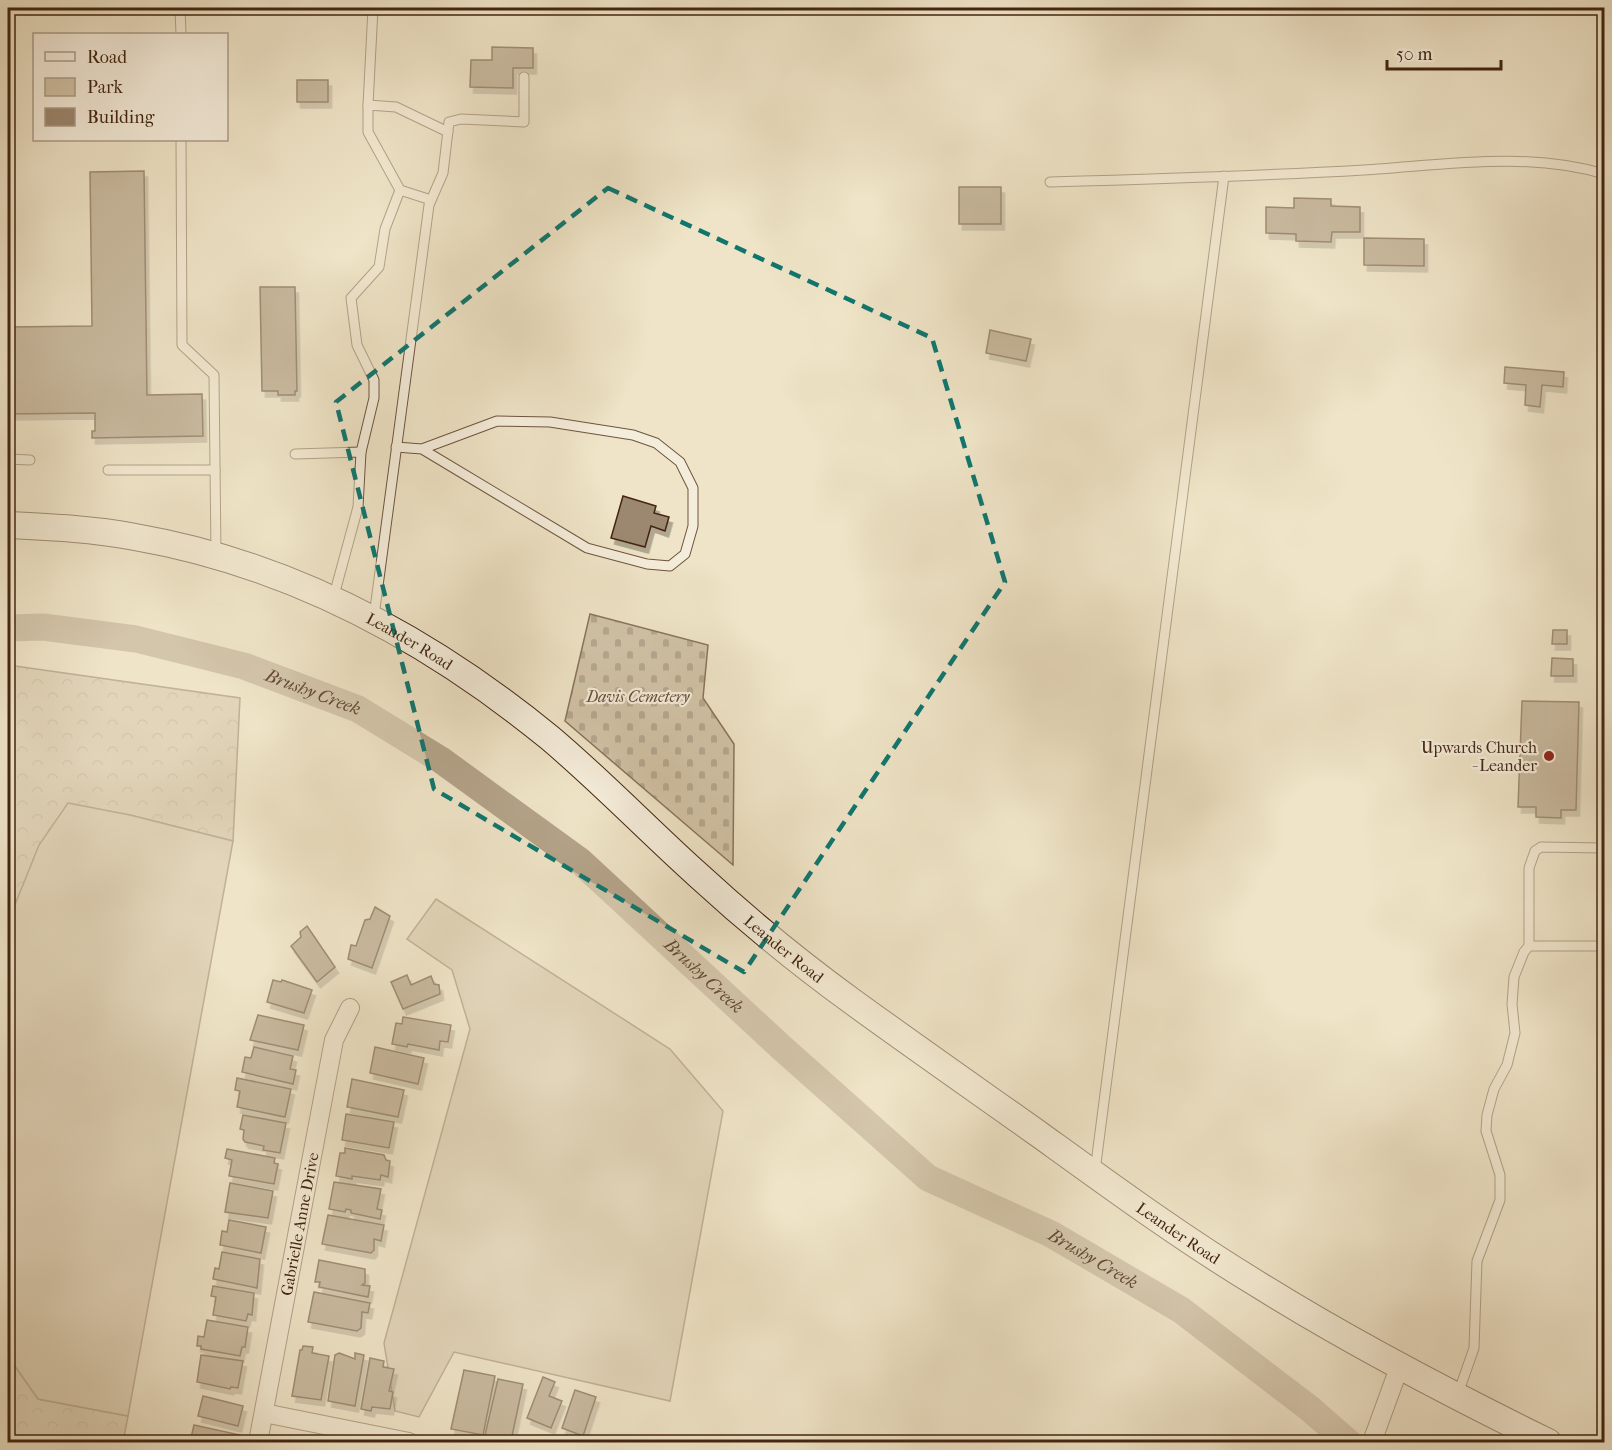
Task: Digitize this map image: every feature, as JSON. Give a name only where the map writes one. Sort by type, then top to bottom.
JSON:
[{"type":"main road","name":"Leander Road","points":[[8,525],[69,527],[124,535],[216,556],[264,570],[333,599],[420,645],[479,684],[540,731],[599,781],[699,876],[774,941],[852,1001],[1172,1230],[1348,1338],[1548,1443]]},
{"type":"street","name":"Gabrielle Anne Drive","points":[[258,1443],[334,1040],[350,1008]]},
{"type":"street","points":[[1372,1442],[1400,1365]]},
{"type":"street","points":[[264,1413],[409,1443]]},
{"type":"lane","points":[[180,8],[180,33]]},
{"type":"lane","points":[[373,8],[368,132],[400,190],[431,200]]},
{"type":"lane","points":[[373,619],[431,200],[443,173],[449,122],[461,119],[525,122],[524,77]]},
{"type":"lane","points":[[368,105],[396,107],[448,132]]},
{"type":"lane","points":[[181,141],[182,345],[214,375],[216,556]]},
{"type":"lane","points":[[1050,182],[1366,170],[1442,163],[1540,163],[1605,174]]},
{"type":"lane","points":[[1094,1174],[1224,176]]},
{"type":"lane","points":[[333,599],[358,507],[361,452],[374,398],[374,380],[357,345],[351,298],[380,267],[385,229],[400,190]]},
{"type":"lane","points":[[396,447],[422,449],[497,422],[550,422],[633,435],[656,443],[680,462],[693,488],[693,526],[685,554],[670,566],[647,564],[587,548],[422,449]]},
{"type":"lane","points":[[295,454],[361,452]]},
{"type":"lane","points":[[8,459],[30,460]]},
{"type":"lane","points":[[108,470],[215,470]]},
{"type":"lane","points":[[1458,1396],[1474,1348],[1477,1261],[1500,1200],[1500,1175],[1486,1131],[1487,1115],[1494,1089],[1507,1065],[1515,1033],[1512,1004],[1514,977],[1524,952],[1529,946],[1529,868],[1535,851],[1541,847],[1605,848]]},
{"type":"lane","points":[[1529,946],[1605,946]]},
{"type":"highlighted area","points":[[608,188],[932,338],[1005,582],[744,972],[434,789],[336,402]]},
{"type":"green space","name":"Davis Cemetery","points":[[590,614],[708,645],[703,698],[734,744],[733,865],[565,721]]},
{"type":"green space","points":[[8,665],[240,698],[233,841],[130,815],[8,925]]},
{"type":"green space","points":[[68,803],[130,815],[233,841],[128,1416],[38,1399],[8,1356],[8,922],[39,845]]},
{"type":"green space","points":[[436,899],[670,1049],[723,1111],[670,1401],[454,1352],[419,1417],[395,1411],[384,1343],[470,1029],[452,970],[407,939]]},
{"type":"green space","points":[[8,1356],[38,1399],[128,1416],[123,1442],[8,1442]]},
{"type":"building","points":[[492,47],[533,48],[533,68],[513,68],[513,88],[470,87],[471,60],[492,60]]},
{"type":"building","points":[[297,80],[328,80],[328,102],[297,102]]},
{"type":"building","points":[[144,171],[147,395],[202,394],[203,436],[92,438],[92,431],[95,431],[95,413],[8,414],[8,327],[92,326],[90,172]]},
{"type":"building","points":[[959,187],[1001,187],[1001,224],[959,224]]},
{"type":"building","points":[[1294,198],[1331,199],[1331,206],[1360,207],[1360,232],[1332,232],[1331,242],[1296,241],[1296,234],[1266,233],[1266,207],[1294,208]]},
{"type":"building","points":[[1364,238],[1424,239],[1424,266],[1364,265]]},
{"type":"building","points":[[260,287],[295,287],[297,391],[295,395],[278,395],[278,391],[262,391]]},
{"type":"building","points":[[990,330],[1031,339],[1026,361],[986,353]]},
{"type":"building","points":[[1505,367],[1564,372],[1563,387],[1542,385],[1540,407],[1525,405],[1526,385],[1504,383]]},
{"type":"building","points":[[623,496],[656,506],[654,513],[669,517],[665,531],[651,526],[645,547],[611,538]]},
{"type":"building","points":[[1553,630],[1567,630],[1567,644],[1552,644]]},
{"type":"building","points":[[1552,658],[1573,659],[1573,676],[1551,676]]},
{"type":"building","points":[[1522,701],[1579,702],[1576,810],[1561,810],[1561,818],[1536,817],[1536,807],[1518,807]]},
{"type":"building","points":[[375,907],[390,916],[372,968],[348,959],[351,945],[356,946],[365,920],[370,919]]},
{"type":"building","points":[[307,926],[335,967],[317,982],[291,946],[301,937],[300,932]]},
{"type":"building","points":[[407,975],[411,985],[431,976],[434,984],[439,985],[440,994],[403,1009],[391,982]]},
{"type":"building","points":[[273,980],[281,982],[282,980],[312,990],[304,1013],[267,1002]]},
{"type":"building","points":[[258,1015],[304,1025],[298,1050],[250,1040]]},
{"type":"building","points":[[403,1017],[451,1025],[448,1042],[440,1041],[439,1050],[408,1044],[407,1047],[392,1044],[396,1023],[402,1024]]},
{"type":"building","points":[[254,1047],[293,1056],[290,1069],[296,1070],[293,1084],[242,1072],[245,1057],[251,1058]]},
{"type":"building","points":[[375,1047],[424,1058],[418,1084],[370,1073]]},
{"type":"building","points":[[237,1078],[291,1089],[285,1117],[237,1107],[240,1091],[235,1090]]},
{"type":"building","points":[[352,1079],[404,1090],[398,1117],[347,1107]]},
{"type":"building","points":[[346,1114],[394,1122],[389,1148],[342,1140]]},
{"type":"building","points":[[243,1115],[286,1123],[280,1153],[263,1150],[264,1146],[245,1142],[244,1130],[240,1129]]},
{"type":"building","points":[[345,1148],[384,1155],[386,1160],[390,1161],[388,1177],[381,1175],[380,1180],[336,1176],[340,1153],[345,1153]]},
{"type":"building","points":[[227,1149],[275,1158],[274,1163],[278,1164],[274,1184],[229,1176],[232,1160],[225,1158]]},
{"type":"building","points":[[334,1182],[381,1189],[377,1209],[382,1210],[380,1219],[351,1213],[351,1210],[346,1209],[345,1212],[329,1209]]},
{"type":"building","points":[[230,1183],[273,1191],[268,1218],[225,1212]]},
{"type":"building","points":[[328,1215],[384,1225],[381,1241],[374,1239],[374,1250],[371,1253],[322,1244]]},
{"type":"building","points":[[229,1220],[266,1227],[261,1253],[220,1245],[222,1231],[227,1232]]},
{"type":"building","points":[[222,1252],[260,1259],[257,1288],[213,1279],[215,1268],[219,1269]]},
{"type":"building","points":[[319,1260],[365,1269],[365,1283],[362,1285],[370,1286],[368,1297],[319,1287],[320,1282],[315,1282]]},
{"type":"building","points":[[213,1286],[254,1293],[252,1315],[248,1314],[246,1321],[213,1315],[216,1297],[211,1296]]},
{"type":"building","points":[[314,1292],[370,1303],[368,1313],[362,1312],[361,1328],[357,1331],[308,1322]]},
{"type":"building","points":[[207,1320],[248,1327],[245,1347],[242,1347],[240,1356],[201,1349],[201,1346],[197,1346],[198,1336],[204,1337]]},
{"type":"building","points":[[303,1346],[313,1347],[312,1353],[329,1356],[321,1400],[292,1396],[300,1350]]},
{"type":"building","points":[[339,1353],[355,1359],[355,1353],[364,1355],[355,1406],[328,1401],[335,1355]]},
{"type":"building","points":[[201,1355],[243,1361],[238,1388],[231,1387],[230,1389],[197,1382]]},
{"type":"building","points":[[370,1358],[384,1361],[383,1367],[394,1369],[389,1391],[393,1392],[390,1409],[372,1407],[371,1411],[361,1409]]},
{"type":"building","points":[[464,1370],[495,1376],[483,1435],[451,1429]]},
{"type":"building","points":[[543,1377],[555,1382],[549,1396],[562,1401],[551,1428],[527,1418]]},
{"type":"building","points":[[498,1379],[523,1384],[511,1441],[485,1435]]},
{"type":"building","points":[[575,1390],[596,1397],[583,1436],[562,1428]]},
{"type":"building","points":[[203,1396],[243,1406],[238,1426],[198,1416]]},
{"type":"building","points":[[194,1425],[240,1435],[238,1442],[190,1442]]},
{"type":"building","points":[[634,1436],[635,1442],[598,1442],[598,1440]]},
{"type":"waterway","name":"Brushy Creek","points":[[8,628],[43,627],[136,639],[244,666],[358,709],[441,760],[580,861],[782,1048],[928,1178],[1051,1234],[1181,1310],[1309,1408],[1348,1442]]},
{"type":"place","name":"Upwards Church - Leander","points":[[1549,756]]}]
